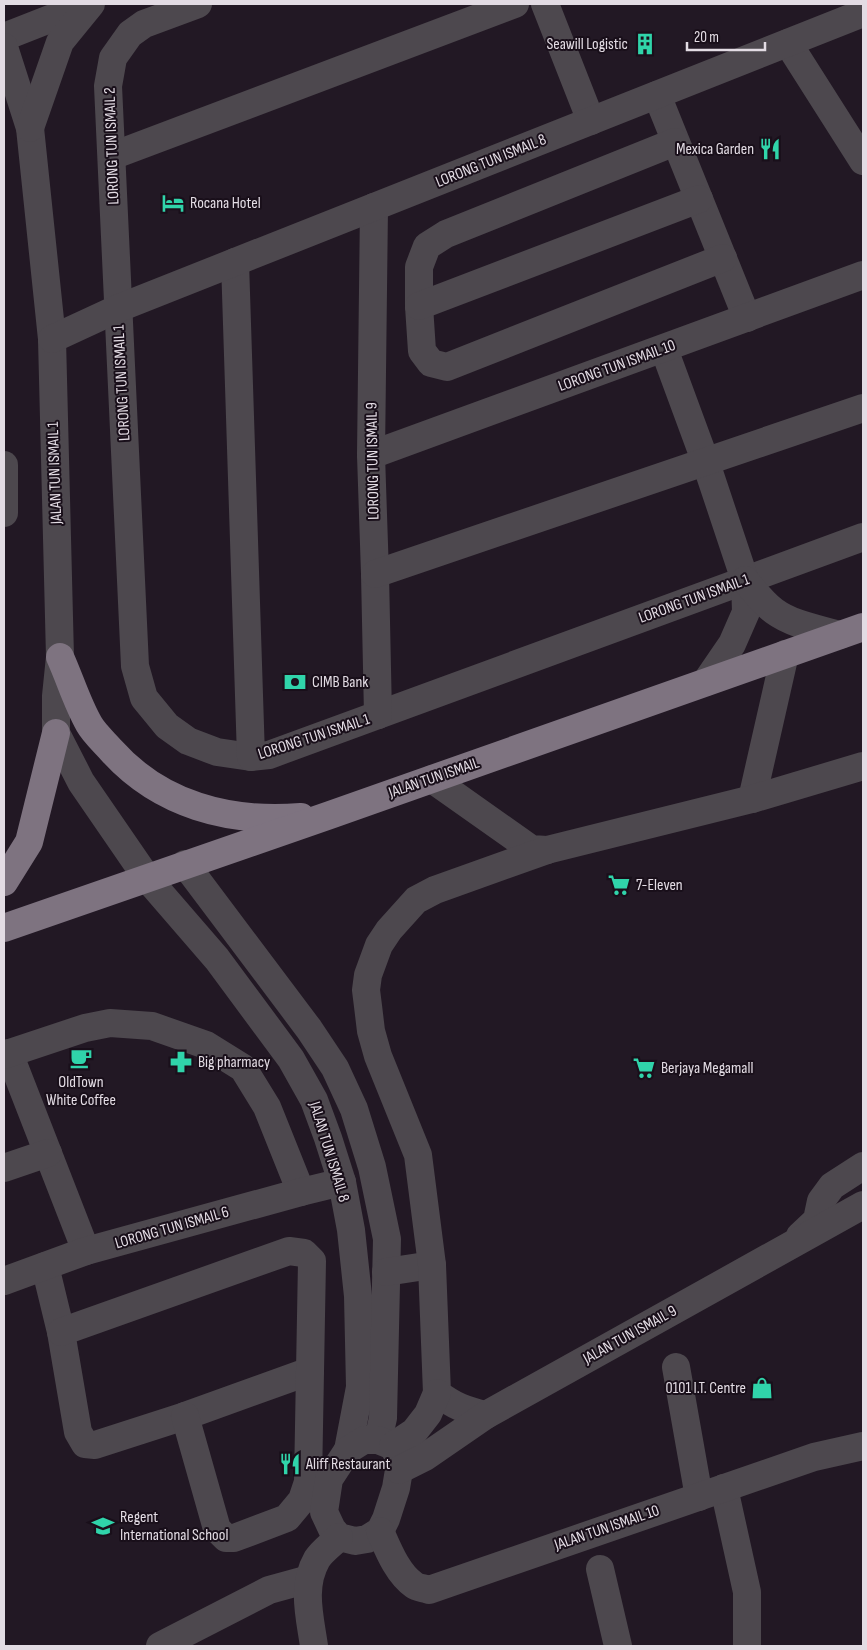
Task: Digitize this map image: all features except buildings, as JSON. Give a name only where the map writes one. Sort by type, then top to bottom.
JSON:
[{"type":"main road","name":"JALAN TUN ISMAIL","points":[[4,928],[852,631]]},
{"type":"main road","points":[[60,657],[89,726],[119,759],[159,790],[193,805],[221,813],[247,817],[288,818],[330,815]]},
{"type":"main road","points":[[4,882],[29,842],[56,732]]},
{"type":"street","points":[[4,37],[90,4]]},
{"type":"street","points":[[4,104],[30,128],[60,42],[90,4]]},
{"type":"street","name":"LORONG TUN ISMAIL 2","points":[[119,308],[108,86],[113,58],[130,34],[144,24],[198,4]]},
{"type":"street","points":[[112,156],[515,4]]},
{"type":"street","points":[[544,4],[591,121]]},
{"type":"street","name":"LORONG TUN ISMAIL 8","points":[[52,339],[119,308],[863,13]]},
{"type":"street","points":[[788,43],[863,161]]},
{"type":"street","name":"JALAN TUN ISMAIL 1","points":[[4,47],[30,128],[52,339],[60,657],[56,696],[56,732],[81,782],[146,878]]},
{"type":"street","points":[[657,95],[747,318]]},
{"type":"street","points":[[676,142],[446,234],[427,246],[419,267],[422,351],[431,363],[447,367],[723,258]]},
{"type":"street","points":[[419,306],[699,200]]},
{"type":"street","name":"LORONG TUN ISMAIL 9","points":[[374,207],[371,455],[378,715]]},
{"type":"street","points":[[235,262],[251,757]]},
{"type":"street","name":"LORONG TUN ISMAIL 10","points":[[371,455],[863,275]]},
{"type":"street","name":"LORONG TUN ISMAIL 1","points":[[119,308],[135,666],[144,698],[167,726],[188,741],[217,752],[251,757],[269,755],[863,537]]},
{"type":"street","points":[[664,349],[706,463],[745,580],[746,612],[732,644],[706,682]]},
{"type":"street","points":[[375,574],[706,463],[863,408]]},
{"type":"street","points":[[745,580],[776,613],[799,624],[852,631]]},
{"type":"street","points":[[752,799],[785,654]]},
{"type":"street","points":[[390,1452],[414,1432],[428,1414],[437,1392],[432,1266],[418,1155],[378,1056],[371,1031],[366,990],[368,975],[379,945],[389,930],[416,900],[435,890],[547,850],[752,799],[863,766]]},
{"type":"street","points":[[432,779],[531,849],[547,850]]},
{"type":"street","name":"JALAN TUN ISMAIL 8","points":[[185,864],[309,1029],[335,1068],[354,1109],[372,1167],[387,1239],[384,1418],[390,1452]]},
{"type":"street","name":"JALAN TUN ISMAIL 8","points":[[146,878],[218,959],[291,1059],[314,1100],[328,1138],[342,1182],[351,1230],[358,1296],[360,1387],[348,1450]]},
{"type":"street","points":[[86,1252],[48,1153],[6,1054],[85,1028],[110,1023],[152,1026],[206,1045],[243,1068],[267,1107],[301,1192]]},
{"type":"street","points":[[4,1168],[48,1153]]},
{"type":"street","points":[[787,1247],[817,1220],[821,1202],[832,1186],[863,1166]]},
{"type":"street","name":"LORONG TUN ISMAIL 6","points":[[4,1281],[86,1252],[342,1182]]},
{"type":"street","name":"JALAN TUN ISMAIL 9","points":[[390,1452],[425,1457],[486,1415],[863,1205]]},
{"type":"street","points":[[62,1332],[289,1251],[304,1252],[312,1261],[310,1371],[318,1484],[324,1512],[332,1529],[339,1537],[355,1541],[367,1538],[380,1530],[386,1519],[396,1488],[390,1452]]},
{"type":"street","points":[[46,1266],[62,1332],[78,1432],[84,1444],[95,1445],[185,1416],[310,1371]]},
{"type":"street","points":[[386,1272],[432,1266]]},
{"type":"street","points":[[676,1367],[712,1492],[748,1592],[747,1646]]},
{"type":"street","points":[[437,1392],[450,1403],[463,1410],[486,1415]]},
{"type":"street","points":[[185,1416],[217,1529],[226,1538],[234,1538],[287,1518],[318,1484],[329,1479],[348,1450],[364,1440],[390,1452]]},
{"type":"street","name":"JALAN TUN ISMAIL 10","points":[[380,1530],[390,1553],[406,1578],[416,1586],[429,1590],[814,1457],[863,1446]]},
{"type":"street","points":[[314,1646],[307,1601],[309,1579],[318,1558],[339,1537]]},
{"type":"street","points":[[600,1569],[618,1646]]},
{"type":"street","points":[[160,1646],[269,1590],[309,1579]]},
{"type":"place","name":"Seawill Logistic","points":[[645,44]]},
{"type":"place","name":"Mexica Garden","points":[[770,149]]},
{"type":"place","name":"Rocana Hotel","points":[[173,203]]},
{"type":"place","name":"CIMB Bank","points":[[295,682]]},
{"type":"place","name":"7-Eleven","points":[[619,885]]},
{"type":"place","name":"OldTown White Coffee","points":[[81,1058]]},
{"type":"place","name":"Big pharmacy","points":[[181,1062]]},
{"type":"place","name":"Berjaya Megamall","points":[[644,1068]]},
{"type":"place","name":"0101 I.T. Centre","points":[[762,1388]]},
{"type":"place","name":"Aliff Restaurant","points":[[290,1464]]},
{"type":"place","name":"Regent International School","points":[[103,1526]]}]
